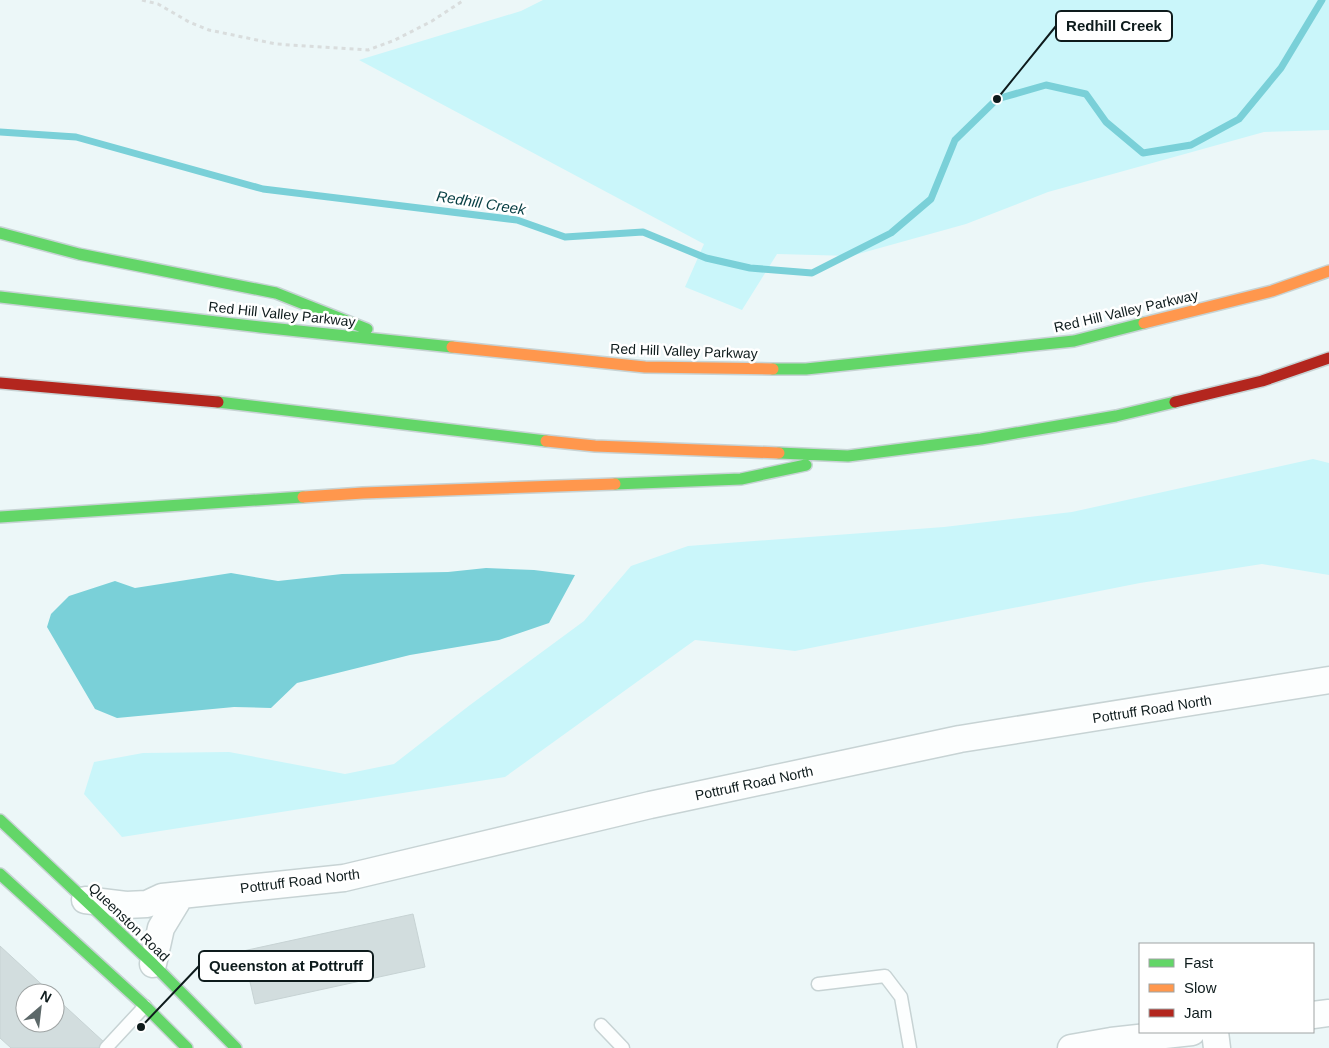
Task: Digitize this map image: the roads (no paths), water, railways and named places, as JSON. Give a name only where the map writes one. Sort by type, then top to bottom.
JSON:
[{"type":"main road","points":[[0,233],[79,254],[276,293],[399,342]]},
{"type":"main road","name":"Red Hill Valley Parkway","points":[[0,298],[645,367],[806,369],[1074,341],[1272,291],[1329,271]]},
{"type":"main road","points":[[0,517],[363,493],[741,479],[848,456],[981,439],[1116,416],[1262,381],[1329,358]]},
{"type":"main road","points":[[0,383],[219,402],[507,438],[596,446],[848,456]]},
{"type":"main road","name":"Queenston Road","points":[[0,820],[152,964],[236,1048]]},
{"type":"main road","points":[[0,874],[145,1006],[186,1048]]},
{"type":"street","name":"Pottruff Road North","points":[[85,900],[126,905],[147,904],[162,897],[344,878],[650,805],[960,739],[1329,680]]},
{"type":"street","points":[[152,964],[161,928],[181,895]]},
{"type":"street","points":[[1314,1015],[1329,1013]]},
{"type":"street","points":[[1071,1048],[1111,1041],[1183,1033]]},
{"type":"street","points":[[1215,1033],[1217,1048]]},
{"type":"lane","points":[[818,984],[885,976],[901,997],[910,1048]]},
{"type":"lane","points":[[106,1048],[145,1006]]},
{"type":"lane","points":[[601,1026],[623,1048]]},
{"type":"water","points":[[486,568],[534,570],[575,575],[549,623],[499,640],[410,655],[297,683],[271,708],[234,707],[117,718],[95,709],[47,627],[51,614],[69,596],[115,581],[135,588],[231,573],[278,581],[342,574],[448,572]]},
{"type":"waterway","name":"Redhill Creek","points":[[0,132],[76,137],[263,189],[517,220],[565,237],[643,232],[706,258],[750,268],[812,273],[891,233],[931,199],[955,140],[997,99],[1046,85],[1086,94],[1106,122],[1143,153],[1191,145],[1239,119],[1281,68],[1322,0]]},
{"type":"place","name":"Redhill Creek","points":[[997,99]]},
{"type":"place","name":"Queenston at Pottruff","points":[[141,1027]]}]
